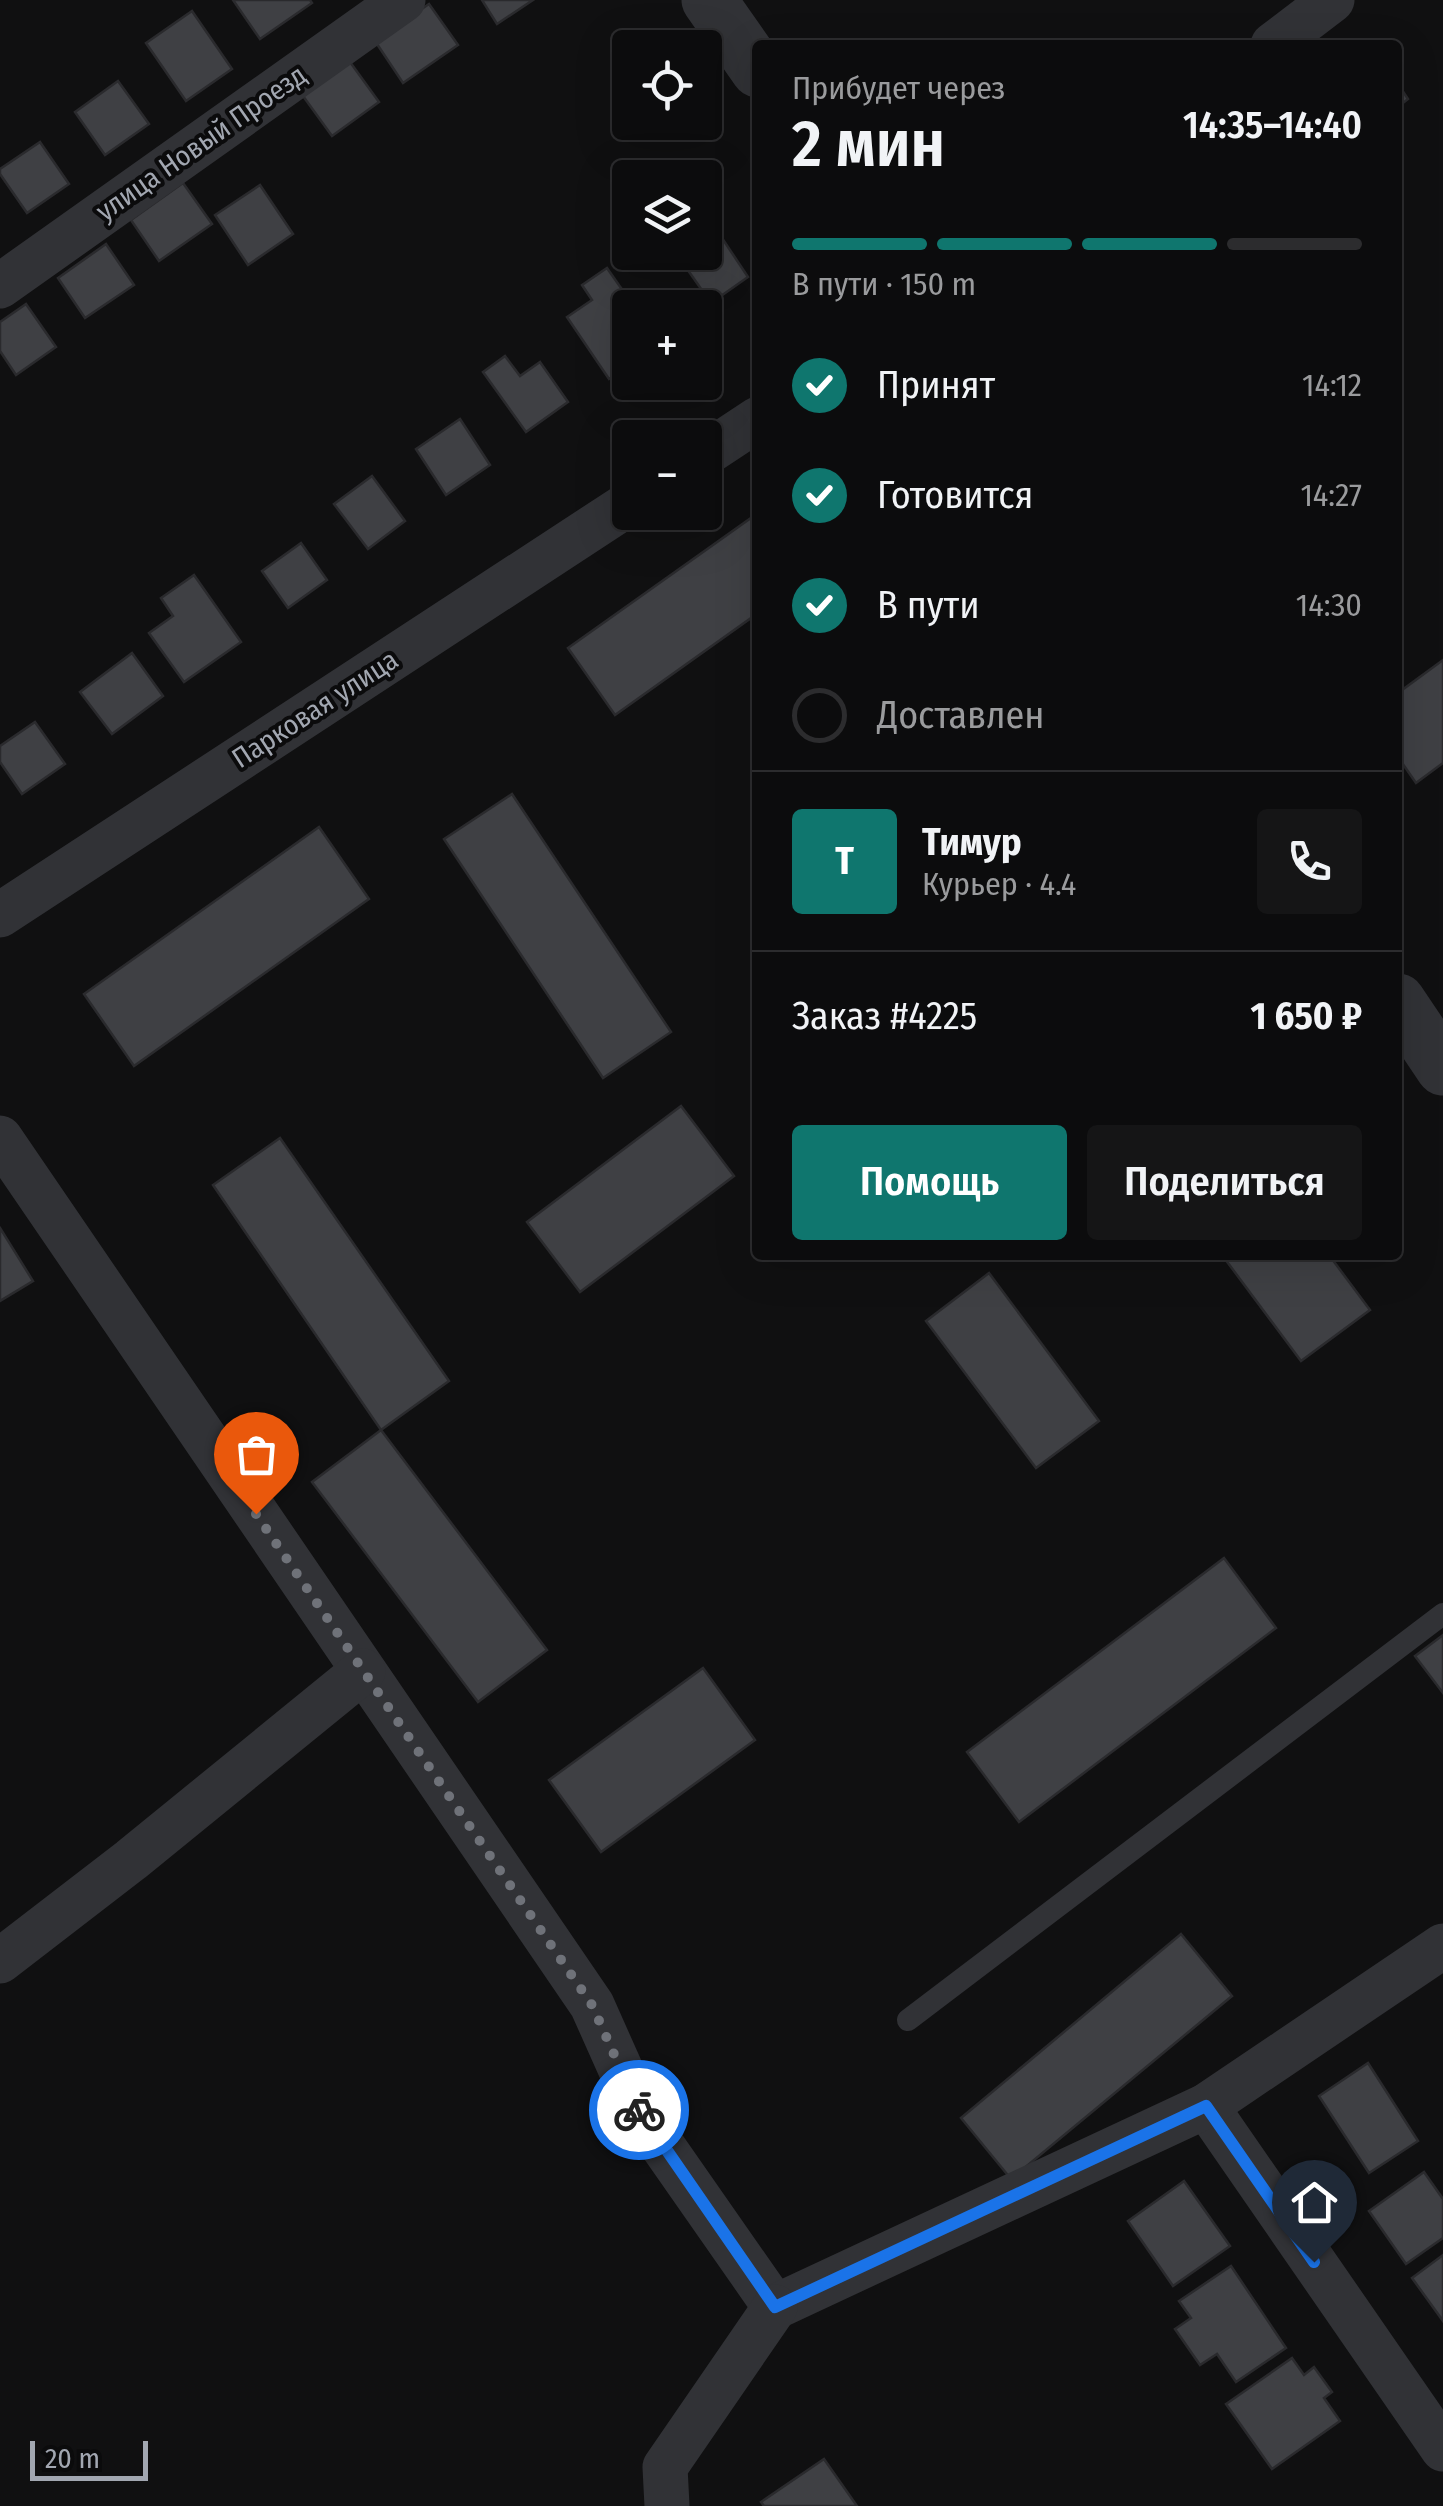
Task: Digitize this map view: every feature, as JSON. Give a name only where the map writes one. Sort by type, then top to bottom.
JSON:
[{"type":"street","name":"улица Новый Проезд","points":[[0,286],[402,0]]},
{"type":"street","points":[[709,0],[752,61]]},
{"type":"street","points":[[1280,40],[1332,0]]},
{"type":"street","points":[[722,443],[752,423]]},
{"type":"street","name":"Парковая улица","points":[[0,915],[612,515]]},
{"type":"street","points":[[1402,1008],[1443,1068]]},
{"type":"street","points":[[0,1138],[592,2005],[641,2115],[775,2307]]},
{"type":"street","points":[[0,1961],[363,1671]]},
{"type":"street","points":[[667,2506],[664,2467],[775,2307],[1206,2106],[1443,1946]]},
{"type":"street","points":[[1206,2106],[1443,2448]]},
{"type":"lane","points":[[908,2020],[1443,1614]]},
{"type":"building","points":[[233,0],[310,0],[312,3],[260,39]]},
{"type":"building","points":[[482,0],[533,0],[497,24]]},
{"type":"building","points":[[429,4],[458,45],[403,83],[375,41]]},
{"type":"building","points":[[192,11],[232,69],[186,101],[146,43]]},
{"type":"building","points":[[350,62],[379,102],[332,136],[303,96]]},
{"type":"building","points":[[118,81],[149,124],[105,155],[75,112]]},
{"type":"building","points":[[40,142],[69,184],[27,213],[0,169]]},
{"type":"building","points":[[183,183],[212,224],[159,261],[131,220]]},
{"type":"building","points":[[260,185],[293,234],[248,265],[215,215]]},
{"type":"building","points":[[722,238],[748,277],[722,295],[722,290],[702,290],[688,270],[722,270]]},
{"type":"building","points":[[106,244],[134,285],[85,318],[58,278]]},
{"type":"building","points":[[607,268],[622,290],[612,290],[609,379],[567,317],[592,300],[582,285]]},
{"type":"building","points":[[26,304],[56,347],[16,375],[0,351],[0,322]]},
{"type":"building","points":[[505,356],[520,376],[540,362],[568,402],[526,432],[483,372]]},
{"type":"building","points":[[460,419],[490,465],[446,495],[416,449]]},
{"type":"building","points":[[372,476],[405,521],[368,549],[334,504]]},
{"type":"building","points":[[752,517],[752,617],[615,715],[568,648]]},
{"type":"building","points":[[301,543],[327,580],[288,608],[262,571]]},
{"type":"building","points":[[194,575],[241,642],[184,682],[149,633],[173,616],[161,598]]},
{"type":"building","points":[[132,653],[163,696],[112,734],[80,692]]},
{"type":"building","points":[[1443,660],[1443,763],[1416,783],[1402,763],[1402,690]]},
{"type":"building","points":[[35,722],[65,764],[22,794],[0,762],[0,746]]},
{"type":"building","points":[[512,794],[671,1032],[603,1078],[444,839]]},
{"type":"building","points":[[319,827],[369,899],[134,1066],[84,994]]},
{"type":"building","points":[[681,1106],[734,1176],[580,1292],[527,1222]]},
{"type":"building","points":[[280,1138],[449,1381],[381,1430],[213,1185]]},
{"type":"building","points":[[0,1228],[33,1281],[0,1301]]},
{"type":"building","points":[[1226,1260],[1333,1260],[1370,1310],[1301,1361]]},
{"type":"building","points":[[989,1273],[1099,1421],[1036,1468],[926,1321]]},
{"type":"building","points":[[381,1430],[547,1650],[478,1702],[312,1482]]},
{"type":"building","points":[[1224,1558],[1276,1628],[1019,1822],[967,1752]]},
{"type":"building","points":[[1443,1635],[1443,1693],[1415,1656]]},
{"type":"building","points":[[703,1668],[755,1740],[601,1852],[549,1780]]},
{"type":"building","points":[[1181,1934],[1232,1996],[1011,2179],[961,2118]]},
{"type":"building","points":[[1368,2063],[1418,2141],[1369,2173],[1319,2096]]},
{"type":"building","points":[[1424,2172],[1443,2199],[1443,2238],[1406,2264],[1369,2211]]},
{"type":"building","points":[[1184,2181],[1230,2246],[1173,2286],[1128,2221]]},
{"type":"building","points":[[1443,2255],[1443,2321],[1412,2278]]},
{"type":"building","points":[[1231,2266],[1286,2348],[1236,2382],[1217,2354],[1200,2365],[1175,2329],[1191,2318],[1179,2301]]},
{"type":"building","points":[[1292,2358],[1304,2375],[1314,2367],[1332,2392],[1324,2398],[1340,2421],[1272,2469],[1226,2404]]},
{"type":"building","points":[[824,2459],[857,2506],[764,2506],[761,2502]]},
{"type":"way so far","points":[[256,1514],[592,2005],[639,2110]]},
{"type":"route","points":[[639,2110],[775,2307],[1206,2106],[1314,2262]]}]
